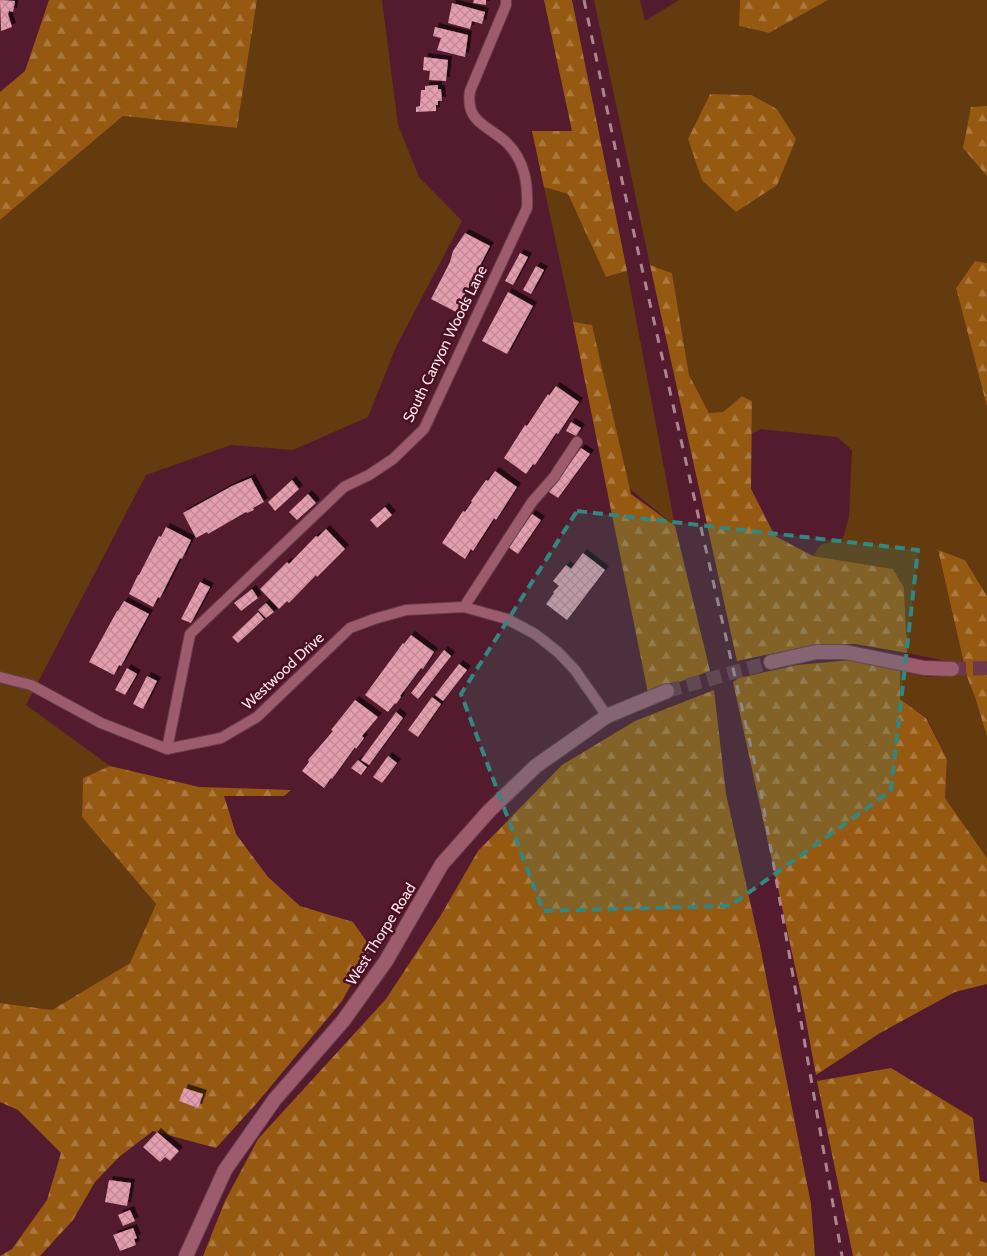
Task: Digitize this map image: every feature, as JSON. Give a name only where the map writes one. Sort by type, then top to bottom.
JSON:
[{"type":"street","name":"South Canyon Woods Lane","points":[[167,749],[190,634],[344,487],[394,459],[424,429],[527,208],[528,190],[524,170],[517,157],[508,144],[479,122],[470,111],[468,102],[470,91],[506,0]]},
{"type":"street","points":[[464,607],[532,502],[554,477],[577,442]]},
{"type":"street","name":"Westwood Drive","points":[[167,749],[221,738],[257,717],[350,628],[406,610],[464,607],[507,619],[536,634],[558,652],[574,670],[607,716]]},
{"type":"street","points":[[771,662],[816,652],[845,652],[924,668],[952,669]]},
{"type":"street","points":[[0,677],[31,685],[101,723],[167,749]]},
{"type":"street","name":"West Thorpe Road","points":[[186,1256],[225,1170],[275,1099],[340,1025],[386,961],[442,864],[489,810],[536,766],[607,716],[667,691]]},
{"type":"highlighted area","points":[[577,511],[918,550],[891,791],[730,906],[543,911],[461,694]]},
{"type":"shaded area","points":[[257,0],[382,0],[398,125],[419,177],[462,221],[396,347],[368,417],[293,450],[231,445],[146,475],[26,705],[110,766],[83,778],[82,817],[156,904],[130,963],[52,1010],[0,1003],[0,220],[123,116],[237,128]]},
{"type":"shaded area","points":[[594,0],[640,0],[645,21],[679,0],[740,0],[739,26],[769,33],[828,0],[987,0],[987,263],[975,261],[956,288],[987,407],[987,596],[965,560],[938,551],[967,677],[987,737],[987,858],[945,798],[947,759],[927,718],[900,699],[900,671],[929,677],[954,675],[951,662],[907,653],[904,589],[893,569],[813,556],[820,545],[843,538],[849,517],[852,450],[837,437],[760,429],[752,434],[752,401],[742,396],[723,412],[709,413],[689,375],[672,273],[650,265]],"holes":[[[710,94],[753,95],[777,109],[688,139]]]},
{"type":"shaded area","points":[[544,187],[568,194],[606,277],[627,271],[675,526],[629,488],[592,326],[573,322]]},
{"type":"green space","points":[[49,0],[257,0],[237,128],[123,116],[0,220],[0,92],[25,71]]},
{"type":"green space","points":[[544,0],[572,0],[627,271],[606,277],[568,194],[544,187],[532,131],[572,131]]},
{"type":"green space","points":[[740,0],[828,0],[769,33],[739,26]]},
{"type":"green space","points":[[710,94],[752,95],[777,109],[796,139],[777,185],[736,212],[702,180],[688,139]]},
{"type":"green space","points":[[987,106],[987,176],[963,148],[971,107]]},
{"type":"green space","points":[[975,261],[987,263],[987,407],[956,288]]},
{"type":"green space","points":[[650,265],[672,273],[689,375],[709,413],[723,412],[742,396],[752,401],[751,489],[775,536],[813,556],[893,569],[904,588],[907,653],[855,644],[813,645],[737,661]]},
{"type":"green space","points":[[573,322],[592,325],[631,494],[675,526],[710,671],[648,693]]},
{"type":"green space","points":[[938,550],[965,560],[987,596],[987,737],[967,677]]},
{"type":"green space","points":[[851,660],[900,671],[900,699],[926,718],[947,759],[945,798],[987,858],[987,984],[955,992],[880,1033],[816,1075],[801,994],[733,682],[739,678],[797,665]]},
{"type":"green space","points":[[714,690],[726,794],[760,946],[811,1204],[815,1256],[203,1256],[225,1201],[258,1139],[386,999],[441,915],[478,851],[562,765],[635,721]]},
{"type":"green space","points":[[110,766],[199,787],[291,790],[284,796],[224,796],[236,834],[268,877],[300,906],[353,922],[371,948],[342,1001],[256,1104],[216,1148],[153,1131],[119,1157],[95,1182],[73,1220],[40,1256],[0,1256],[12,1249],[47,1200],[61,1153],[18,1110],[0,1102],[0,1003],[52,1010],[130,963],[156,904],[82,817],[83,778]]},
{"type":"green space","points":[[891,1068],[973,1118],[980,1181],[987,1183],[987,1256],[853,1256],[817,1081]]},
{"type":"building","points":[[0,0],[15,1],[13,12],[9,11],[8,14],[12,27],[1,31]]},
{"type":"building","points":[[474,0],[486,0],[486,5],[473,3]]},
{"type":"building","points":[[452,3],[485,12],[482,24],[472,21],[470,29],[448,23]]},
{"type":"building","points":[[435,27],[468,35],[465,57],[437,50],[441,38],[433,36]]},
{"type":"building","points":[[424,57],[448,60],[446,81],[429,80],[430,71],[423,70]]},
{"type":"building","points":[[438,85],[438,89],[441,89],[442,101],[438,101],[436,111],[416,112],[416,107],[420,106],[421,90],[425,90],[425,86]]},
{"type":"building","points":[[465,233],[490,246],[456,312],[431,299],[450,262],[453,251]]},
{"type":"building","points":[[520,253],[528,257],[513,285],[505,281]]},
{"type":"building","points":[[536,266],[544,270],[531,294],[523,290]]},
{"type":"building","points":[[508,292],[533,306],[507,354],[482,341]]},
{"type":"building","points":[[556,386],[579,402],[558,434],[556,433],[535,465],[533,464],[526,474],[504,458],[525,425],[527,426],[548,394],[549,396]]},
{"type":"building","points":[[571,422],[581,428],[576,436],[566,431]]},
{"type":"building","points":[[581,448],[590,454],[558,498],[549,492]]},
{"type":"building","points":[[495,471],[517,487],[496,520],[494,518],[473,551],[471,549],[465,559],[442,543],[463,511],[465,512],[486,480],[488,481]]},
{"type":"building","points":[[251,478],[264,502],[253,508],[254,510],[246,512],[208,534],[207,532],[196,538],[183,513],[232,486]]},
{"type":"building","points":[[292,480],[299,489],[275,511],[268,502]]},
{"type":"building","points":[[308,494],[316,503],[297,520],[289,512]]},
{"type":"building","points":[[385,507],[392,515],[377,528],[370,520]]},
{"type":"building","points":[[532,514],[541,520],[518,554],[508,547]]},
{"type":"building","points":[[166,527],[191,540],[160,598],[158,597],[153,607],[129,594],[159,536],[161,537]]},
{"type":"building","points":[[326,529],[345,549],[289,603],[287,601],[279,609],[260,589],[287,562],[289,564],[316,536],[318,537]]},
{"type":"building","points":[[583,553],[605,570],[567,620],[546,604],[559,586],[553,581],[566,565],[571,569]]},
{"type":"building","points":[[200,582],[210,587],[191,623],[181,619]]},
{"type":"building","points":[[252,589],[258,598],[241,611],[234,603]]},
{"type":"building","points":[[124,601],[149,614],[121,666],[119,665],[114,675],[89,662]]},
{"type":"building","points":[[266,603],[274,612],[266,618],[258,610]]},
{"type":"building","points":[[258,612],[264,619],[238,643],[232,637]]},
{"type":"building","points":[[411,635],[434,652],[423,669],[421,668],[396,704],[388,712],[365,695]]},
{"type":"building","points":[[444,650],[451,656],[418,699],[411,693]]},
{"type":"building","points":[[459,664],[467,670],[443,701],[435,695]]},
{"type":"building","points":[[127,668],[137,674],[125,695],[115,690]]},
{"type":"building","points":[[147,676],[157,681],[143,709],[133,704]]},
{"type":"building","points":[[432,697],[441,704],[418,737],[408,730]]},
{"type":"building","points":[[355,700],[378,717],[362,736],[364,738],[356,749],[355,747],[324,788],[302,771],[309,762],[308,760],[333,731],[331,730]]},
{"type":"building","points":[[396,712],[403,718],[369,765],[361,760]]},
{"type":"building","points":[[388,756],[397,763],[382,783],[373,777]]},
{"type":"building","points":[[358,760],[367,767],[361,775],[351,768]]},
{"type":"building","points":[[184,1088],[203,1094],[198,1108],[179,1101]]},
{"type":"building","points":[[157,1132],[179,1151],[170,1161],[165,1157],[160,1162],[143,1147]]},
{"type":"building","points":[[109,1180],[131,1183],[127,1206],[105,1202]]},
{"type":"building","points":[[130,1210],[135,1221],[123,1226],[118,1215]]},
{"type":"building","points":[[133,1228],[137,1238],[134,1239],[136,1245],[120,1251],[113,1235]]},
{"type":"tunnel","points":[[667,691],[771,662]]},
{"type":"tunnel","points":[[952,669],[987,668]]},
{"type":"railway","points":[[584,0],[623,185],[760,787],[842,1256]]}]
